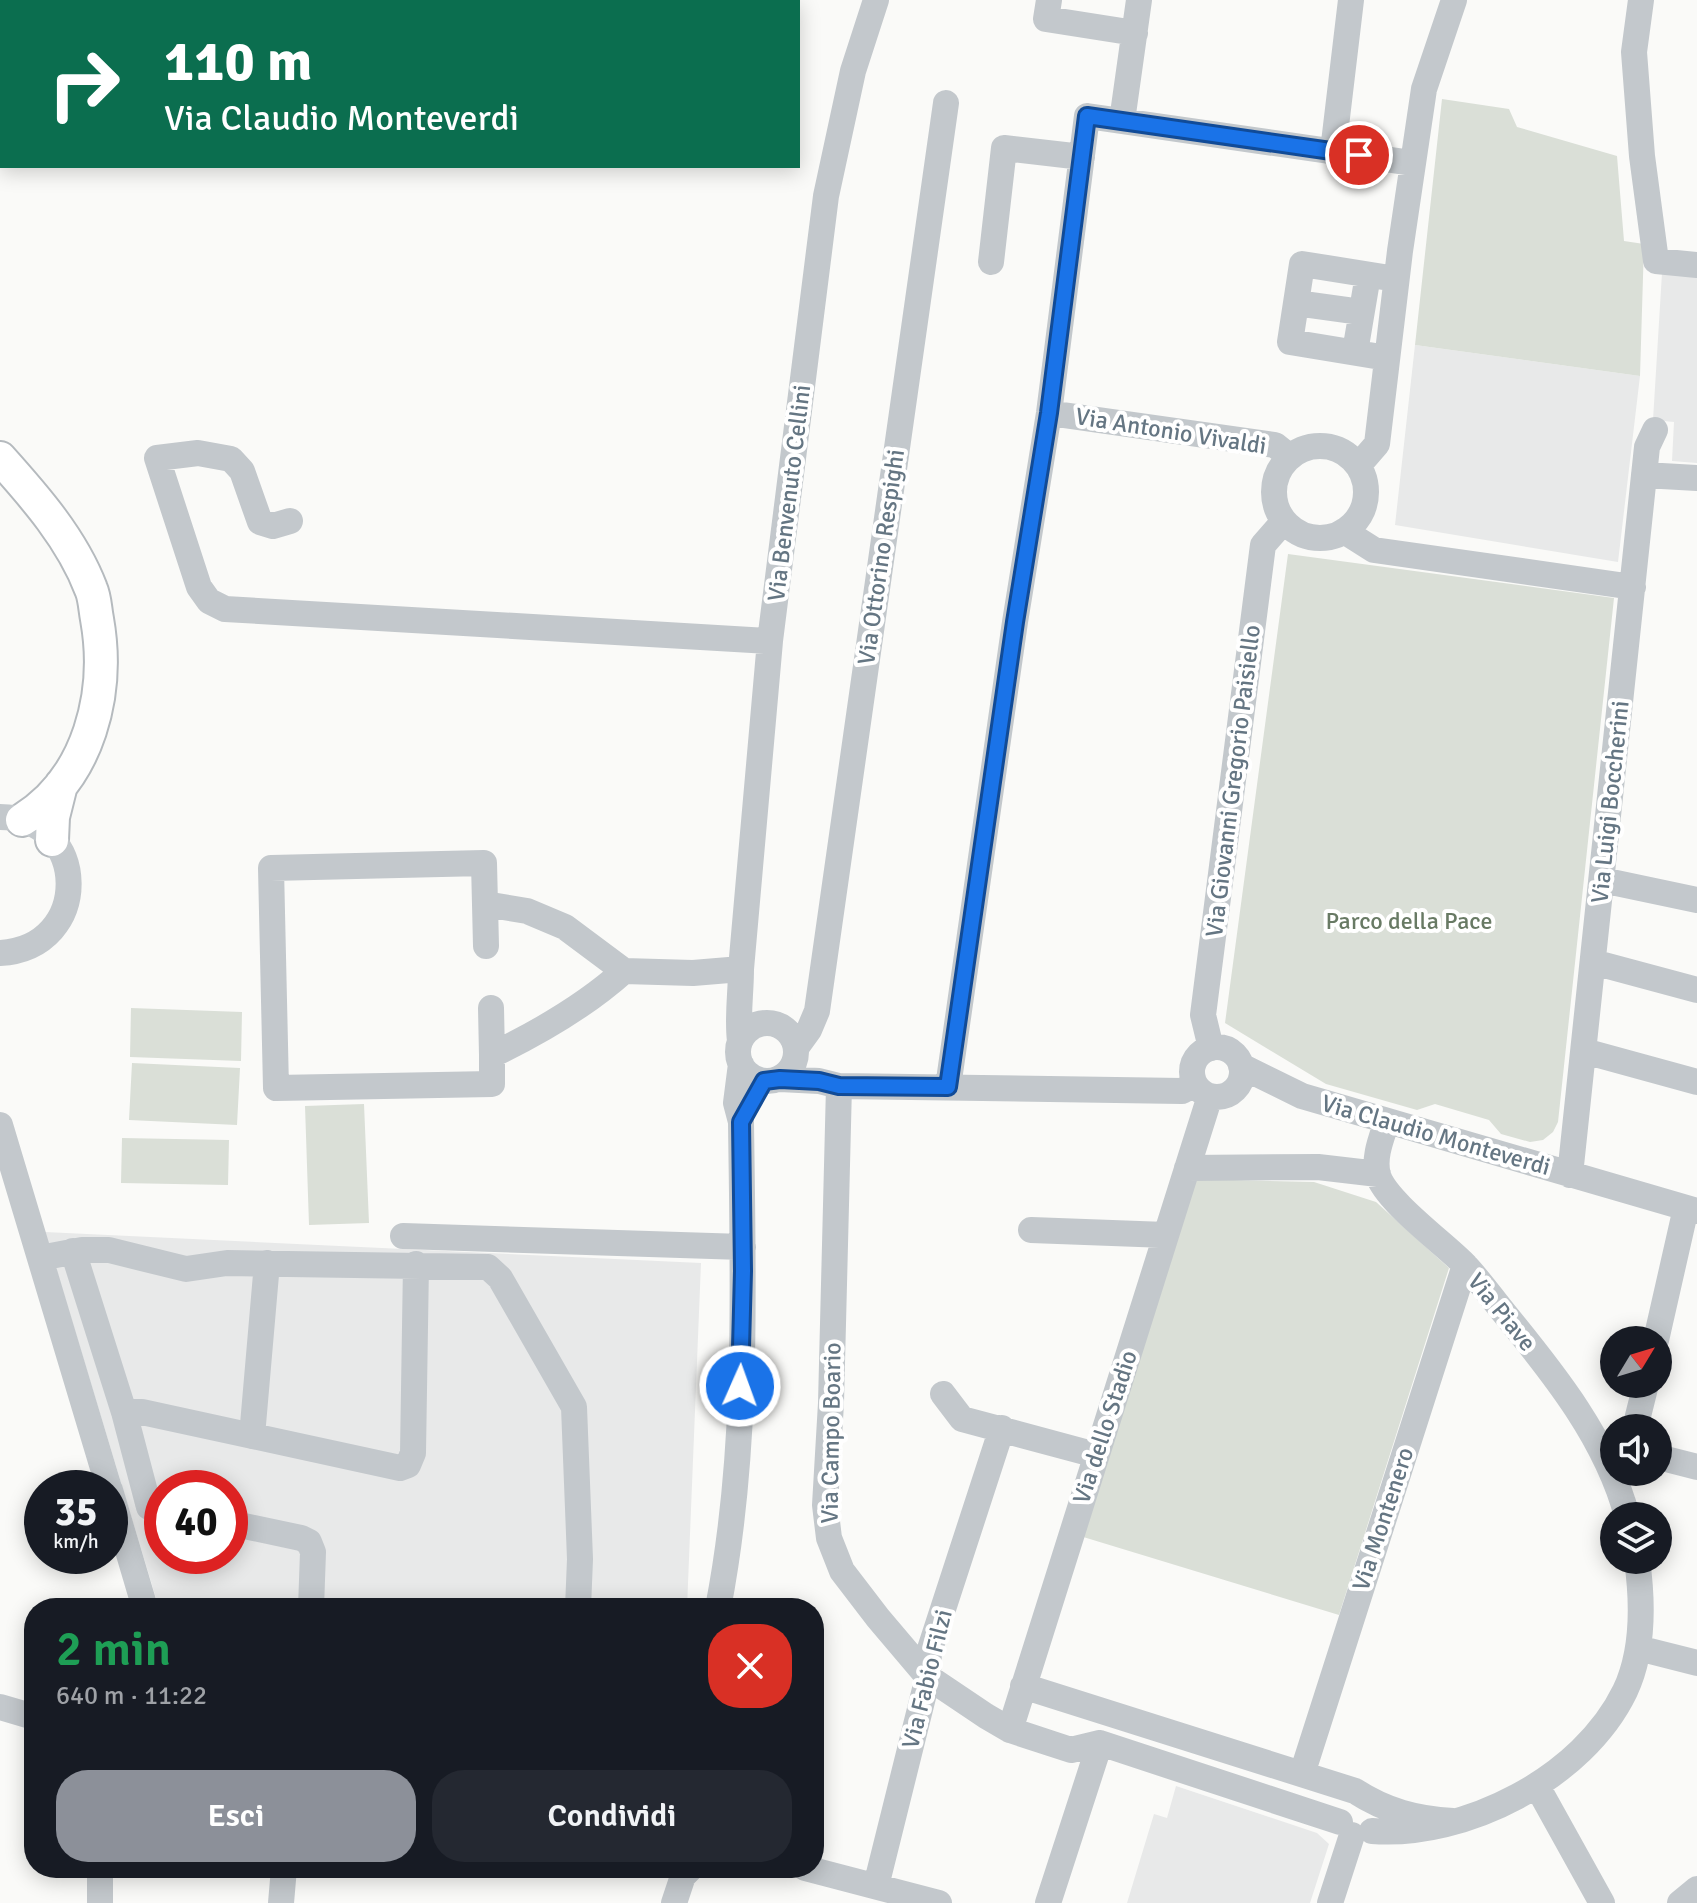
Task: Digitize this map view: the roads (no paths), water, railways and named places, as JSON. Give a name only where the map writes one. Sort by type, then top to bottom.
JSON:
[{"type":"main road","points":[[0,458],[62,535],[92,590],[102,647],[101,692],[89,734],[61,785],[47,802],[11,818]]},
{"type":"main road","points":[[52,840],[53,817],[61,785]]},
{"type":"street","name":"Via Benvenuto Cellini","points":[[742,981],[770,641],[826,196],[853,71],[876,0]]},
{"type":"street","points":[[1049,0],[1046,19],[1135,33]]},
{"type":"street","points":[[1122,121],[1139,0]]},
{"type":"street","points":[[1333,151],[1351,0]]},
{"type":"street","points":[[1641,0],[1634,52],[1642,156],[1656,261],[1697,265]]},
{"type":"street","points":[[1358,466],[1377,444],[1412,163],[1424,89],[1445,1]]},
{"type":"street","name":"Via Ottorino Respighi","points":[[785,1060],[817,1011],[946,103]]},
{"type":"street","points":[[948,1087],[1015,622],[1049,413],[1087,116],[1412,163]]},
{"type":"street","points":[[991,262],[1004,148],[1082,157]]},
{"type":"street","points":[[1387,358],[1290,342],[1302,264],[1396,279]]},
{"type":"street","points":[[1355,352],[1368,275]]},
{"type":"street","points":[[1296,303],[1361,312]]},
{"type":"street","name":"Via Antonio Vivaldi","points":[[1049,413],[1275,445],[1290,457]]},
{"type":"street","name":"Via Luigi Boccherini","points":[[1570,1175],[1647,447],[1655,430]]},
{"type":"street","points":[[1319,446],[1347,455],[1358,466],[1366,494],[1363,509],[1356,522],[1344,531],[1319,538],[1306,536],[1284,521],[1277,509],[1275,481],[1290,457],[1304,449],[1319,446]]},
{"type":"street","points":[[290,521],[273,526],[260,522],[242,471],[231,459],[198,453],[157,458],[199,587],[209,601],[225,609],[770,641]]},
{"type":"street","points":[[1644,475],[1697,478]]},
{"type":"street","name":"Via Giovanni Gregorio Paisiello","points":[[1211,1048],[1203,1015],[1263,545],[1284,521]]},
{"type":"street","points":[[1344,531],[1374,550],[1633,587]]},
{"type":"street","points":[[3,957],[43,939],[56,926],[65,909],[69,891],[69,873],[63,855],[52,840],[34,825],[11,818]]},
{"type":"street","points":[[486,946],[484,863],[271,868],[276,1088],[492,1084],[491,1008]]},
{"type":"street","points":[[1602,880],[1697,900]]},
{"type":"street","points":[[485,904],[527,911],[565,927],[624,971],[693,973],[742,981],[747,1073],[785,1060]]},
{"type":"street","points":[[1593,962],[1697,990]]},
{"type":"street","points":[[492,1055],[541,1031],[601,991],[624,971]]},
{"type":"street","name":"Via Claudio Monteverdi","points":[[746,1043],[776,1024],[785,1060],[829,1083],[1182,1091],[1220,1084],[1302,1096],[1692,1210]]},
{"type":"street","points":[[720,1598],[727,1561],[739,1444],[743,1247],[741,1122],[736,1095],[746,1043]]},
{"type":"street","points":[[1211,1048],[1226,1049],[1238,1058],[1220,1084]]},
{"type":"street","name":"Via dello Stadio","points":[[1010,1730],[1187,1168],[1220,1084],[1192,1077],[1198,1055],[1211,1048]]},
{"type":"street","points":[[1584,1051],[1697,1082]]},
{"type":"street","points":[[741,1122],[785,1060]]},
{"type":"street","name":"Via Campo Boario","points":[[829,1083],[831,1403],[825,1505],[829,1538],[842,1571],[928,1677],[1010,1730],[1071,1750],[1100,1743]]},
{"type":"street","points":[[1187,1168],[1318,1167],[1378,1174],[1378,1153],[1387,1121]]},
{"type":"street","points":[[0,1125],[104,1470]]},
{"type":"street","name":"Via Piave","points":[[1378,1174],[1387,1192],[1465,1265],[1530,1345],[1600,1444]]},
{"type":"street","points":[[1660,1326],[1692,1210]]},
{"type":"street","points":[[1031,1230],[1166,1235]]},
{"type":"street","points":[[403,1236],[743,1247]]},
{"type":"street","points":[[40,1258],[73,1251],[109,1250],[186,1269],[227,1263],[488,1267],[500,1278],[574,1407],[580,1559],[578,1598]]},
{"type":"street","points":[[73,1251],[144,1472]]},
{"type":"street","points":[[252,1436],[267,1263]]},
{"type":"street","points":[[124,1412],[142,1412],[400,1468],[408,1465],[413,1453],[416,1264]]},
{"type":"street","name":"Via Montenero","points":[[1302,1774],[1465,1265]]},
{"type":"street","points":[[943,1394],[962,1419],[1096,1455]]},
{"type":"street","name":"Via Fabio Filzi","points":[[876,1886],[928,1677],[929,1652],[1002,1428]]},
{"type":"street","points":[[1672,1461],[1697,1467]]},
{"type":"street","points":[[248,1527],[309,1542],[313,1552],[311,1598]]},
{"type":"street","points":[[128,1551],[142,1598]]},
{"type":"street","points":[[1048,1903],[1100,1743],[1351,1824],[1421,1830],[1493,1808],[1537,1786],[1562,1768],[1598,1734],[1625,1691],[1638,1648],[1642,1594],[1639,1574]]},
{"type":"street","points":[[1638,1648],[1697,1663]]},
{"type":"street","points":[[1023,1686],[1355,1791],[1369,1800]]},
{"type":"street","points":[[0,1707],[24,1714]]},
{"type":"street","points":[[1302,1774],[1330,1807],[1351,1824]]},
{"type":"street","points":[[1537,1786],[1602,1903]]},
{"type":"street","points":[[1330,1903],[1351,1824],[1346,1800],[1358,1796],[1422,1819],[1453,1821]]},
{"type":"street","points":[[824,1873],[939,1903]]},
{"type":"street","points":[[100,1878],[100,1903]]},
{"type":"street","points":[[281,1903],[283,1878]]},
{"type":"street","points":[[670,1878],[675,1901]]},
{"type":"street","points":[[675,1901],[682,1878]]},
{"type":"street","points":[[1680,1903],[1697,1889]]},
{"type":"park label","name":"Parco della Pace","points":[[1409,921]]}]
